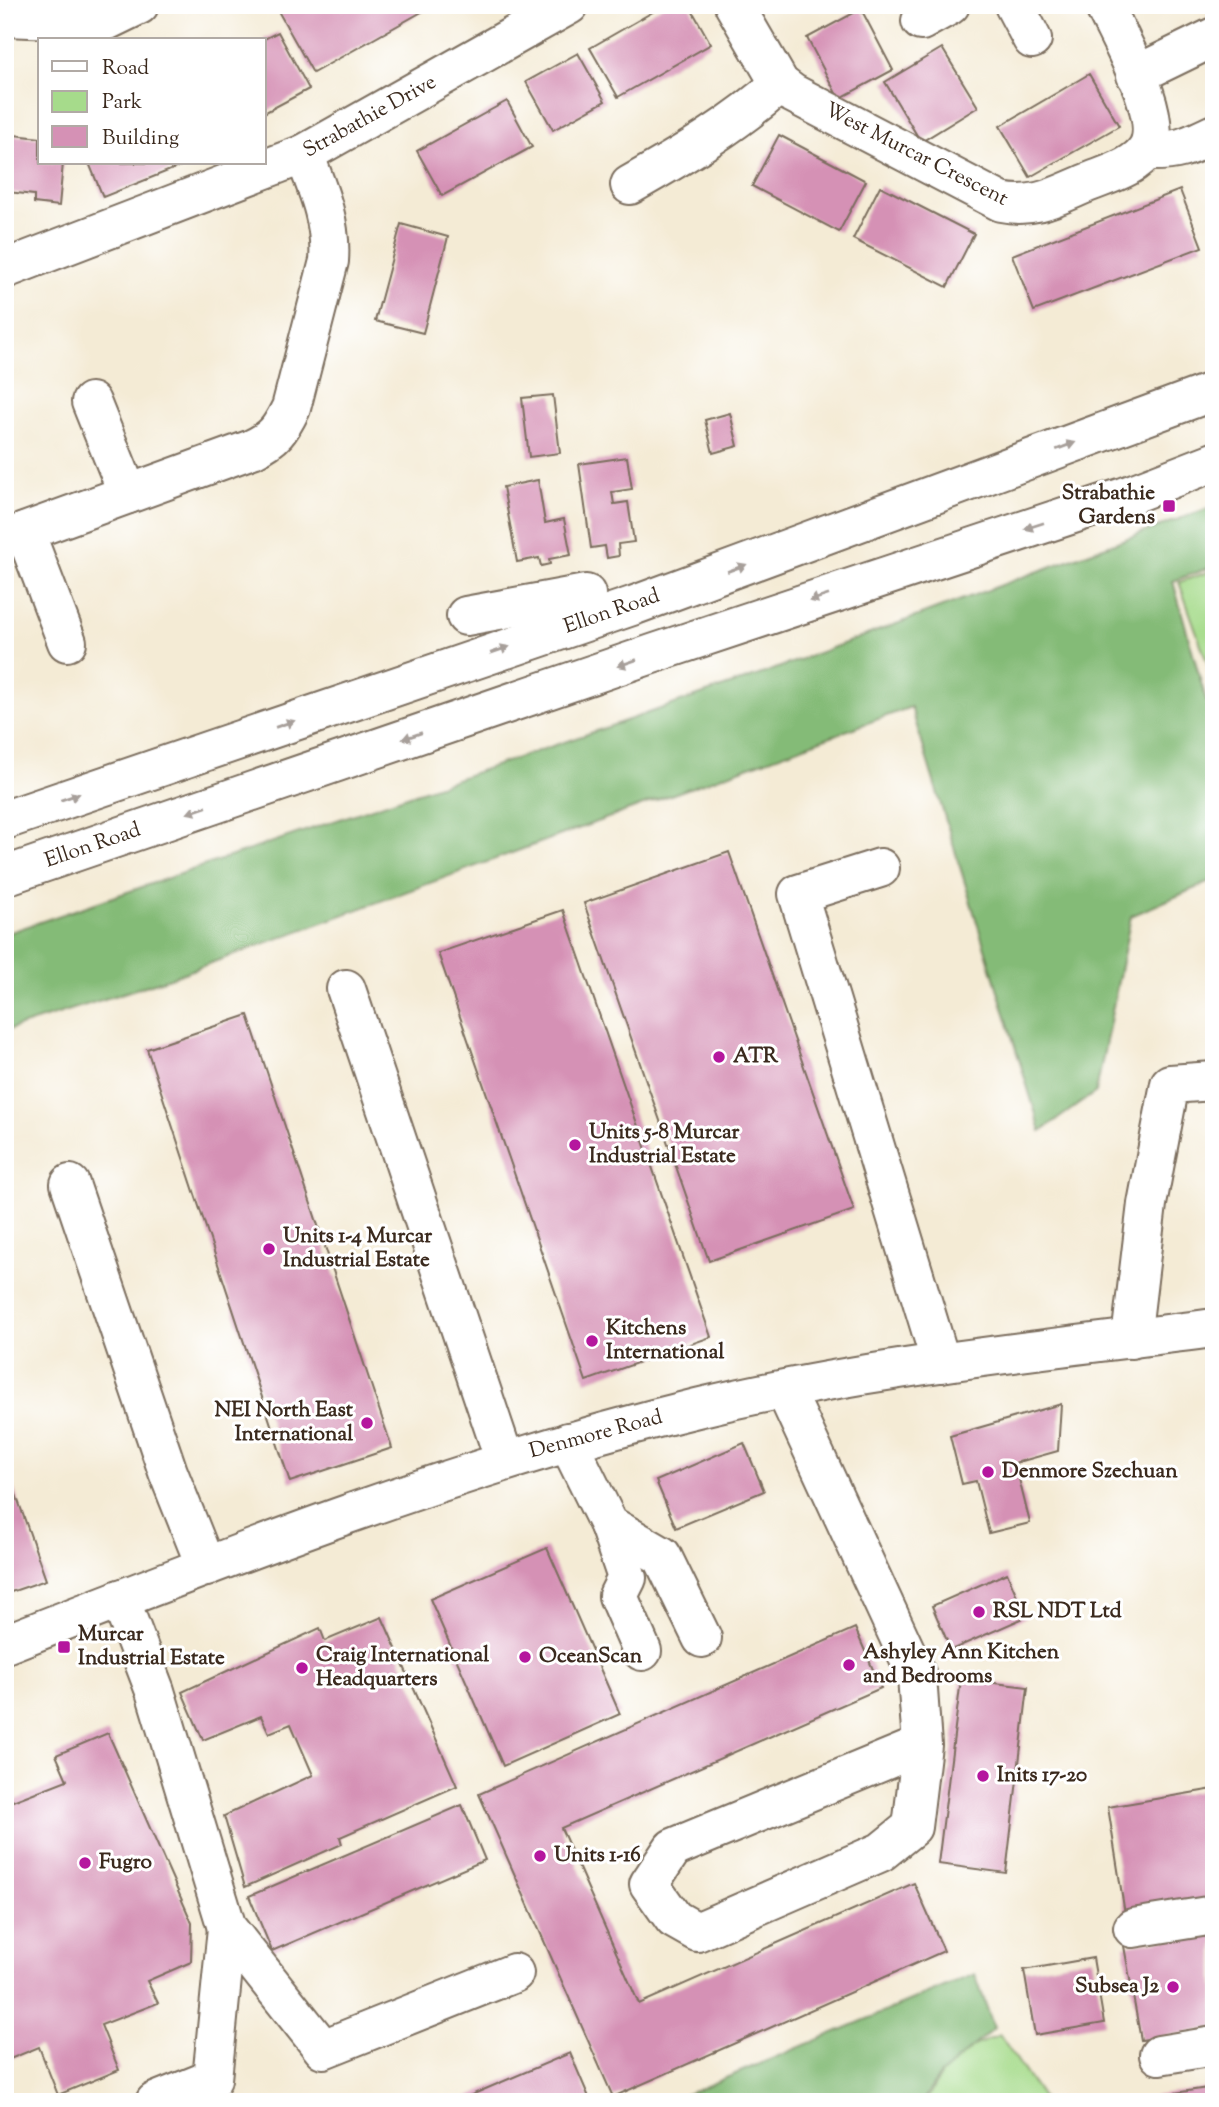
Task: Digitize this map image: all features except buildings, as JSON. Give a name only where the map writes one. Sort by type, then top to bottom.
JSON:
[{"type":"street","points":[[5,16],[106,20],[139,5]]},
{"type":"street","name":"Strabathie Drive","points":[[5,269],[304,154],[569,5]]},
{"type":"street","name":"West Murcar Crescent","points":[[734,5],[780,84],[792,93],[1001,202],[1019,206],[1037,204],[1128,166],[1147,150]]},
{"type":"street","points":[[1014,5],[1032,39]]},
{"type":"street","points":[[1104,5],[1151,112],[1152,139],[1147,150],[1169,152],[1210,144]]},
{"type":"street","points":[[1136,75],[1214,37]]},
{"type":"street","points":[[630,185],[717,135],[749,112],[780,84]]},
{"type":"street","points":[[66,642],[15,536],[267,442],[280,430],[291,408],[329,261],[331,242],[325,209],[304,154]]},
{"type":"street","name":"Ellon Road","points":[[5,820],[635,605],[1214,391]]},
{"type":"street","points":[[91,402],[128,494]]},
{"type":"street","name":"Ellon Road","points":[[5,876],[655,653],[1124,496],[1214,462]]},
{"type":"street","points":[[466,616],[586,594]]},
{"type":"street","points":[[880,868],[798,894],[941,1363]]},
{"type":"street","points":[[346,989],[505,1461]]},
{"type":"street","points":[[1131,1339],[1147,1204],[1170,1084],[1214,1081]]},
{"type":"street","points":[[70,1184],[168,1472],[206,1567]]},
{"type":"street","name":"Denmore Road","points":[[5,1644],[346,1514],[568,1442],[699,1408],[785,1390],[941,1363],[1214,1328]]},
{"type":"street","points":[[785,1390],[917,1676],[922,1745],[912,1827],[881,1852],[697,1932],[674,1919],[649,1884],[673,1849],[922,1745]]},
{"type":"street","points":[[568,1442],[609,1525],[627,1578],[618,1596],[642,1651]]},
{"type":"street","points":[[609,1525],[662,1556],[702,1638]]},
{"type":"street","points":[[120,1599],[155,1691],[227,1928],[323,2049],[514,1973]]},
{"type":"street","points":[[1133,1928],[1214,1915]]},
{"type":"street","points":[[155,2102],[212,2080],[227,1928]]},
{"type":"street","points":[[1159,2055],[1214,2046]]},
{"type":"green space","points":[[1214,506],[1214,566],[1173,581],[1214,729],[1214,880],[1131,916],[1096,1092],[1041,1131],[911,707],[170,978],[5,1031],[5,934],[759,675]]},
{"type":"green space","points":[[1214,570],[1214,682],[1179,582]]},
{"type":"green space","points":[[975,1974],[994,2028],[939,2076],[922,2102],[668,2102]]},
{"type":"green space","points":[[1000,2035],[1045,2102],[925,2102],[952,2055]]},
{"type":"place","name":"Strabathie Gardens","points":[[1169,506]]},
{"type":"place","name":"ATR","points":[[719,1057]]},
{"type":"place","name":"Units 5-8 Murcar Industrial Estate","points":[[575,1145]]},
{"type":"place","name":"Units 1-4 Murcar Industrial Estate","points":[[269,1249]]},
{"type":"place","name":"Kitchens International","points":[[592,1341]]},
{"type":"place","name":"NEI North East International","points":[[367,1423]]},
{"type":"place","name":"Denmore Szechuan","points":[[988,1472]]},
{"type":"place","name":"RSL NDT Ltd","points":[[979,1612]]},
{"type":"place","name":"Murcar Industrial Estate","points":[[64,1647]]},
{"type":"place","name":"OceanScan","points":[[525,1657]]},
{"type":"place","name":"Ashyley Ann Kitchen and Bedrooms","points":[[849,1665]]},
{"type":"place","name":"Craig International Headquarters","points":[[302,1668]]},
{"type":"place","name":"Inits 17-20","points":[[983,1776]]},
{"type":"place","name":"Units 1-16","points":[[540,1856]]},
{"type":"place","name":"Fugro","points":[[85,1863]]},
{"type":"place","name":"Subsea J2","points":[[1173,1987]]}]
